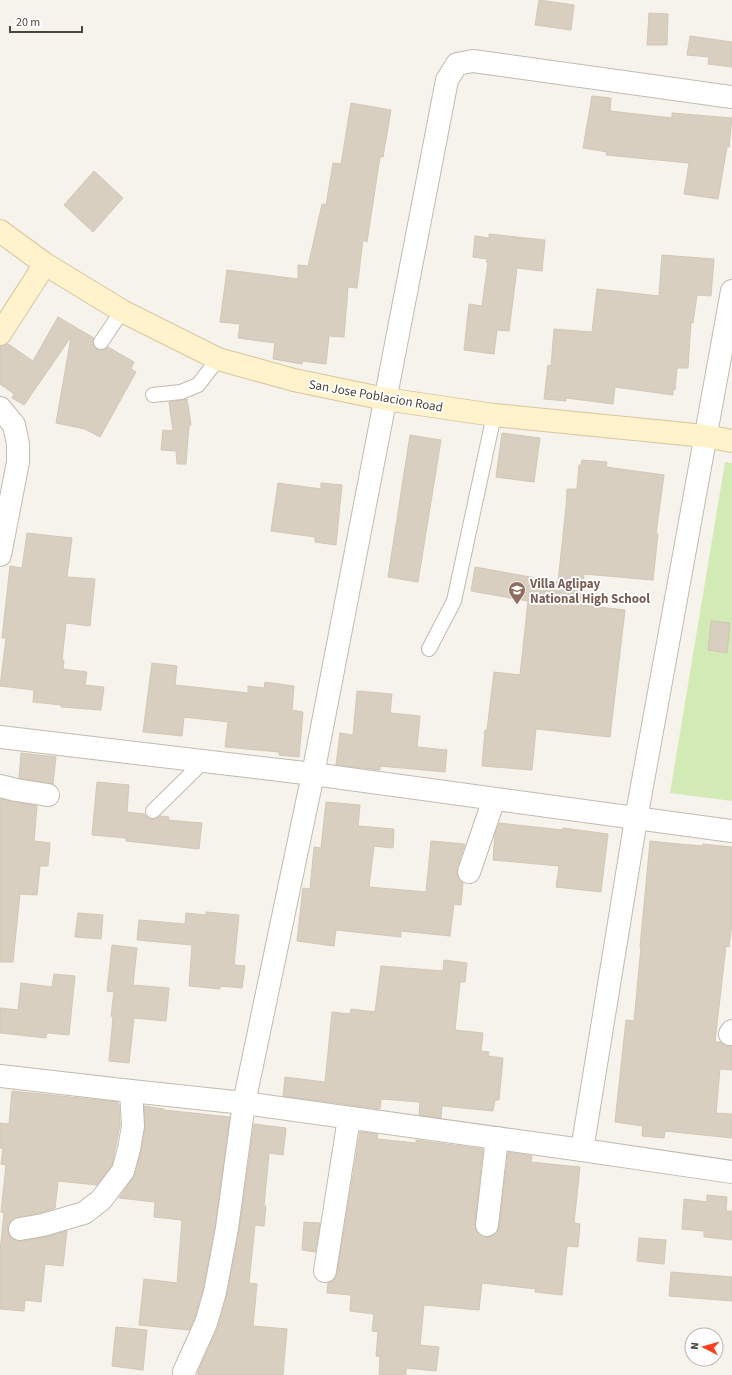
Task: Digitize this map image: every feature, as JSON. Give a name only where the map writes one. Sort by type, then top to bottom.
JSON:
[{"type":"street","points":[[184,1372],[206,1323],[215,1292],[227,1228],[244,1103],[313,774],[447,80],[457,64],[473,61],[732,97]]},
{"type":"street","name":"San Jose Poblacion Road","points":[[0,231],[45,264],[122,311],[218,359],[294,380],[385,399],[494,414],[705,436],[732,441]]},
{"type":"street","points":[[0,334],[45,264]]},
{"type":"street","points":[[582,1150],[636,818],[732,291]]},
{"type":"street","points":[[0,408],[14,425],[18,444],[18,462],[6,493],[0,555]]},
{"type":"street","points":[[0,738],[313,774],[732,831]]},
{"type":"street","points":[[0,786],[48,795]]},
{"type":"street","points":[[469,872],[494,799]]},
{"type":"street","points":[[0,1076],[131,1092],[244,1103],[732,1172]]},
{"type":"street","points":[[20,1229],[43,1225],[84,1213],[101,1200],[123,1171],[133,1126],[131,1092]]},
{"type":"street","points":[[325,1271],[349,1118]]},
{"type":"street","points":[[487,1225],[497,1138]]},
{"type":"lane","points":[[101,342],[122,311]]},
{"type":"lane","points":[[152,395],[181,392],[198,385],[218,359]]},
{"type":"lane","points":[[429,649],[454,601],[494,414]]},
{"type":"lane","points":[[153,811],[203,762]]},
{"type":"green space","points":[[725,462],[732,463],[732,801],[670,793]]},
{"type":"building","points":[[539,0],[574,5],[571,30],[535,25]]},
{"type":"building","points":[[649,13],[668,14],[667,45],[647,45]]},
{"type":"building","points":[[690,36],[732,42],[732,67],[708,64],[709,57],[687,55]]},
{"type":"building","points":[[592,96],[611,98],[610,111],[672,118],[672,113],[732,118],[729,147],[727,147],[718,199],[684,194],[689,163],[606,155],[607,152],[583,148]]},
{"type":"building","points":[[351,103],[391,110],[383,157],[380,157],[367,242],[363,240],[357,288],[348,287],[344,337],[329,336],[326,364],[302,361],[302,364],[273,359],[275,343],[238,338],[240,324],[220,322],[227,270],[298,279],[298,265],[308,266],[322,204],[326,205],[333,163],[341,164]]},
{"type":"building","points":[[94,171],[123,198],[93,232],[64,205]]},
{"type":"building","points":[[489,234],[545,240],[542,271],[517,268],[509,331],[497,330],[494,354],[464,350],[469,304],[482,306],[488,262],[486,262],[487,259],[473,257],[475,236],[489,238]]},
{"type":"building","points":[[662,255],[714,259],[711,296],[697,295],[693,323],[691,322],[688,368],[677,368],[675,390],[673,389],[673,395],[615,387],[613,404],[566,398],[566,401],[544,399],[548,365],[551,366],[554,329],[592,332],[597,289],[659,296]]},
{"type":"building","points":[[58,317],[94,338],[93,345],[97,349],[104,350],[108,347],[134,362],[131,369],[136,372],[100,437],[85,429],[56,423],[71,337],[24,405],[12,398],[14,394],[0,384],[0,346],[8,344],[33,361]]},
{"type":"building","points":[[187,399],[191,425],[189,425],[186,464],[177,464],[176,451],[161,450],[163,430],[173,431],[169,402]]},
{"type":"building","points":[[502,433],[540,438],[534,482],[496,477]]},
{"type":"building","points":[[410,435],[441,440],[418,582],[388,577]]},
{"type":"building","points":[[582,460],[607,462],[606,467],[664,475],[656,534],[658,534],[653,580],[584,574],[581,605],[625,610],[610,737],[536,729],[532,770],[482,766],[485,730],[487,730],[494,672],[520,675],[528,601],[471,591],[475,567],[558,582],[567,489],[577,489],[579,465],[581,465]]},
{"type":"building","points":[[278,483],[321,489],[321,483],[342,485],[336,545],[315,542],[315,537],[271,531]]},
{"type":"building","points":[[27,533],[72,538],[67,577],[95,579],[90,626],[66,623],[62,660],[64,660],[63,669],[87,672],[85,685],[104,687],[101,710],[61,707],[61,705],[33,702],[34,690],[0,686],[6,638],[2,638],[10,566],[22,568]]},
{"type":"building","points":[[711,621],[730,623],[727,653],[708,650]]},
{"type":"building","points":[[152,663],[177,666],[175,685],[248,693],[248,686],[264,688],[265,682],[294,686],[292,710],[303,712],[299,757],[279,755],[279,752],[225,747],[228,722],[184,717],[182,736],[143,732]]},
{"type":"building","points":[[357,691],[392,694],[390,713],[420,716],[417,747],[447,750],[445,772],[380,766],[380,770],[336,765],[340,733],[353,735]]},
{"type":"building","points":[[21,753],[56,757],[53,784],[19,778]]},
{"type":"building","points":[[97,782],[129,785],[127,812],[145,814],[151,819],[155,819],[160,816],[169,817],[168,820],[202,823],[199,849],[126,841],[126,838],[92,835]]},
{"type":"building","points":[[0,799],[37,806],[34,841],[50,843],[48,866],[40,866],[37,895],[20,894],[13,962],[0,962]]},
{"type":"building","points":[[326,802],[360,805],[358,826],[394,829],[393,848],[374,846],[369,887],[426,892],[431,841],[465,844],[457,868],[459,880],[463,883],[461,905],[454,904],[450,936],[401,931],[401,937],[336,930],[334,946],[297,941],[303,888],[310,889],[314,847],[321,848]]},
{"type":"building","points":[[499,823],[563,830],[563,828],[608,834],[601,892],[556,887],[559,866],[493,860],[495,834]]},
{"type":"building","points":[[650,841],[732,847],[732,923],[729,947],[726,946],[715,1042],[721,1042],[732,1046],[732,1070],[720,1069],[716,1113],[732,1114],[732,1138],[665,1131],[664,1138],[642,1136],[643,1126],[615,1122],[626,1020],[634,1021]]},
{"type":"building","points":[[206,912],[239,915],[234,965],[245,966],[242,988],[220,986],[220,989],[189,986],[192,945],[137,940],[139,920],[185,924],[186,913],[206,915]]},
{"type":"building","points":[[78,913],[103,915],[101,939],[75,937]]},
{"type":"building","points":[[112,945],[137,948],[133,985],[169,988],[166,1021],[134,1018],[129,1063],[109,1061],[113,1017],[111,1016],[114,992],[107,991]]},
{"type":"building","points":[[444,960],[467,963],[465,982],[460,982],[455,1030],[483,1033],[481,1051],[489,1052],[488,1056],[503,1058],[499,1100],[495,1100],[493,1111],[442,1106],[441,1118],[419,1115],[420,1102],[381,1099],[380,1109],[283,1096],[285,1077],[325,1082],[332,1012],[350,1014],[351,1009],[375,1012],[381,966],[443,971]]},
{"type":"building","points":[[54,974],[75,976],[69,1035],[47,1033],[46,1038],[0,1033],[0,1008],[18,1010],[21,983],[52,987]]},
{"type":"building","points":[[12,1091],[118,1102],[119,1104],[120,1125],[112,1165],[97,1185],[58,1181],[55,1208],[40,1213],[17,1217],[8,1224],[8,1232],[16,1241],[45,1237],[67,1231],[63,1266],[45,1264],[41,1302],[25,1300],[24,1311],[0,1309],[0,1251],[4,1213],[1,1212],[6,1165],[1,1164],[3,1148],[0,1148],[0,1123],[9,1124]]},
{"type":"building","points":[[144,1106],[164,1110],[230,1117],[215,1226],[203,1289],[189,1330],[139,1325],[144,1279],[177,1283],[182,1220],[154,1217],[155,1202],[119,1198],[135,1174],[141,1152],[145,1128]]},
{"type":"building","points":[[254,1124],[286,1128],[283,1155],[269,1153],[264,1206],[266,1206],[264,1226],[255,1225],[249,1283],[257,1284],[253,1326],[287,1329],[283,1375],[198,1375],[198,1371],[218,1327],[227,1294],[239,1230]]},
{"type":"building","points":[[360,1132],[378,1134],[377,1139],[416,1143],[416,1140],[483,1149],[475,1224],[479,1235],[485,1237],[492,1236],[497,1233],[499,1227],[508,1152],[532,1156],[531,1162],[580,1167],[574,1223],[580,1224],[578,1247],[567,1246],[562,1295],[535,1292],[536,1289],[482,1283],[479,1310],[424,1305],[420,1345],[439,1347],[436,1371],[406,1368],[406,1375],[379,1375],[380,1357],[376,1356],[378,1332],[372,1331],[374,1314],[350,1311],[351,1295],[327,1293],[328,1283],[334,1279],[337,1273]]},
{"type":"building","points":[[707,1195],[727,1197],[726,1211],[732,1211],[732,1240],[704,1237],[704,1231],[682,1229],[684,1199],[707,1202]]},
{"type":"building","points":[[304,1222],[320,1223],[315,1252],[302,1250]]},
{"type":"building","points":[[639,1238],[666,1240],[664,1264],[637,1261]]},
{"type":"building","points":[[671,1272],[732,1277],[732,1301],[669,1296]]},
{"type":"building","points":[[116,1327],[147,1330],[143,1370],[112,1366]]},
{"type":"place","name":"Villa Aglipay National High School","points":[[517,605]]}]
